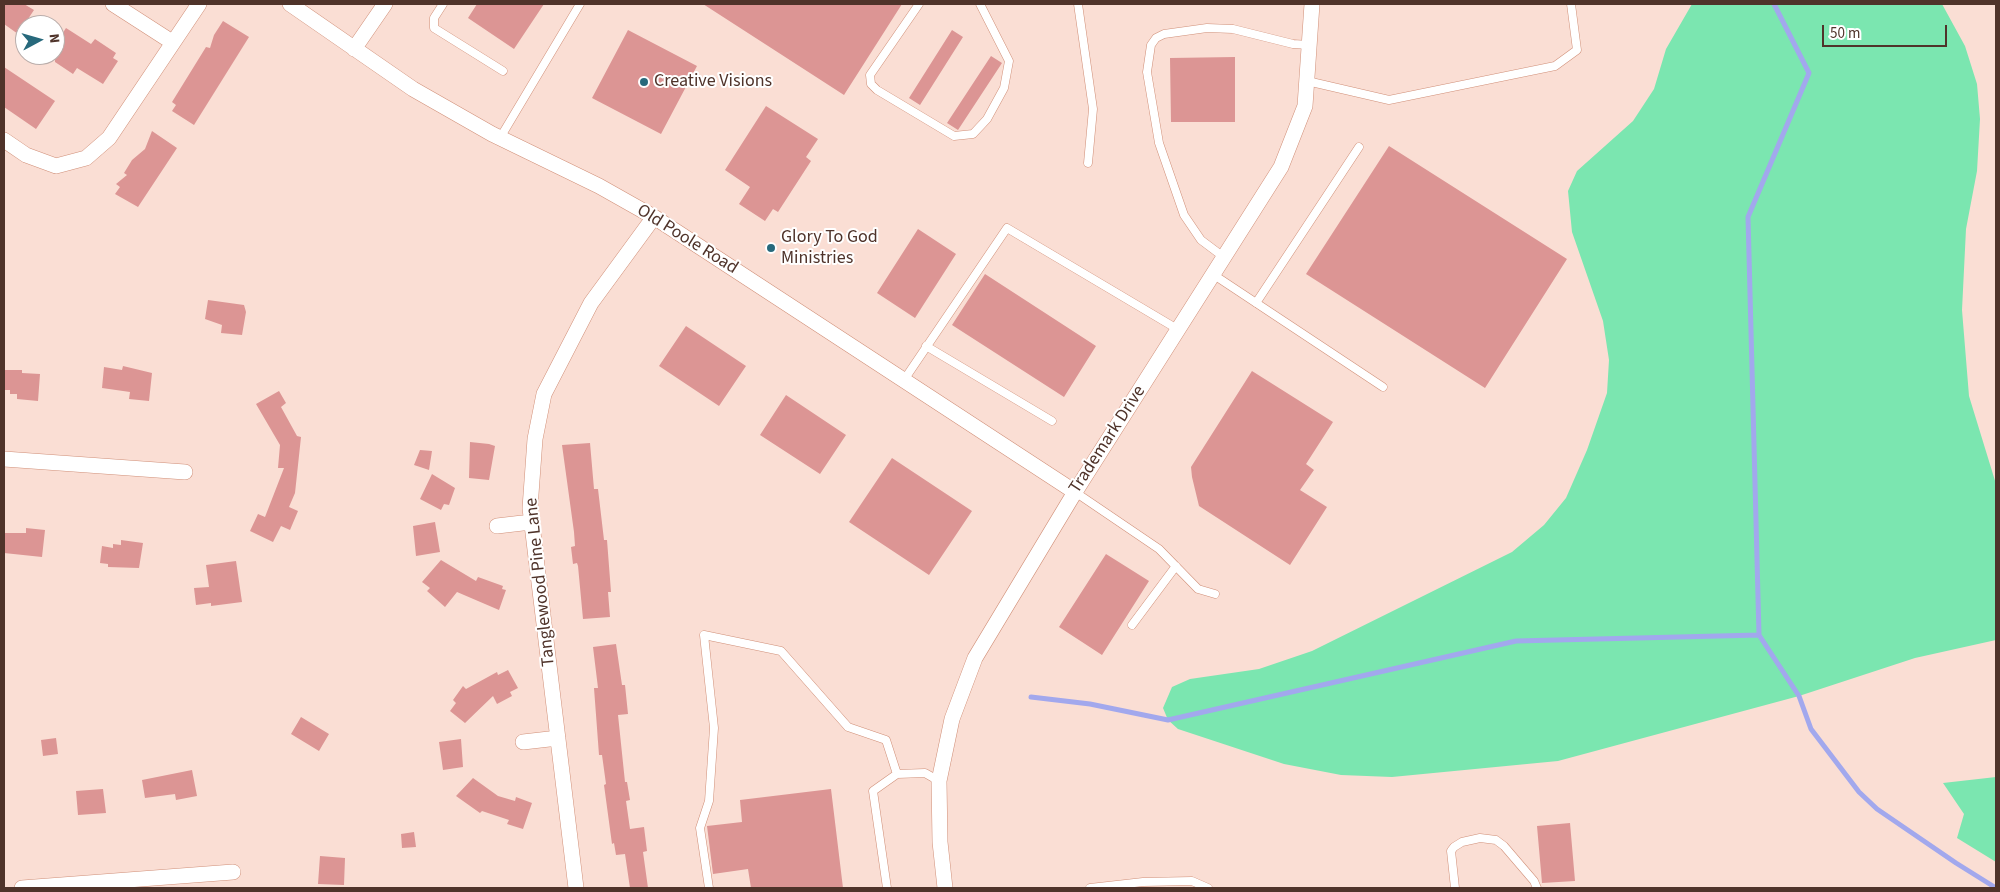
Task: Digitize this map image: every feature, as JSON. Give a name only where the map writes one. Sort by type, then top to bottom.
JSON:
[{"type":"street","points":[[113,4],[172,42]]},
{"type":"street","points":[[4,140],[26,155],[56,166],[86,158],[109,138],[199,4]]},
{"type":"street","name":"Old Poole Road","points":[[290,4],[412,89],[500,138],[598,186],[654,217],[1075,492]]},
{"type":"street","points":[[354,49],[385,4]]},
{"type":"street","name":"Trademark Drive","points":[[945,888],[940,842],[939,781],[952,719],[975,658],[1075,492],[1281,167],[1305,106],[1312,4]]},
{"type":"street","name":"Tanglewood Pine Lane","points":[[576,888],[531,522],[530,508],[535,439],[544,394],[591,303],[654,217]]},
{"type":"street","points":[[4,459],[185,472]]},
{"type":"street","points":[[497,526],[531,522]]},
{"type":"street","points":[[523,742],[558,738]]},
{"type":"street","points":[[22,888],[232,872]]},
{"type":"lane","points":[[443,4],[434,18],[434,28],[503,71]]},
{"type":"lane","points":[[500,138],[580,4]]},
{"type":"lane","points":[[919,4],[870,75],[871,84],[877,90],[954,136],[972,134],[987,119],[1004,88],[1009,61],[980,4]]},
{"type":"lane","points":[[1078,4],[1093,109],[1088,163]]},
{"type":"lane","points":[[1307,80],[1389,100],[1555,66],[1577,50],[1572,4]]},
{"type":"lane","points":[[1225,258],[1201,240],[1184,215],[1159,143],[1146,72],[1152,45],[1156,38],[1164,34],[1207,28],[1233,29],[1292,44],[1309,45]]},
{"type":"lane","points":[[1256,303],[1359,147]]},
{"type":"lane","points":[[904,380],[1007,228],[1179,330]]},
{"type":"lane","points":[[1214,275],[1383,387]]},
{"type":"lane","points":[[926,346],[1052,421]]},
{"type":"lane","points":[[1075,492],[1159,549],[1198,588],[1215,594]]},
{"type":"lane","points":[[1132,625],[1176,566]]},
{"type":"lane","points":[[709,888],[700,828],[709,801],[714,728],[704,634],[781,651],[848,728],[886,740],[897,774]]},
{"type":"lane","points":[[887,888],[873,791],[897,774],[925,774],[939,781]]},
{"type":"lane","points":[[1455,888],[1452,850],[1462,842],[1480,838],[1496,840],[1504,846],[1534,881],[1537,888]]},
{"type":"lane","points":[[1090,888],[1143,882],[1192,880],[1208,888]]},
{"type":"green space","points":[[1692,4],[1942,4],[1965,46],[1977,84],[1980,119],[1977,171],[1966,229],[1962,310],[1969,396],[1996,484],[1996,640],[1915,658],[1799,696],[1558,761],[1392,777],[1341,775],[1284,764],[1178,729],[1168,720],[1163,708],[1172,687],[1190,679],[1259,669],[1312,651],[1512,552],[1544,525],[1566,498],[1587,450],[1607,393],[1609,360],[1603,321],[1572,232],[1568,191],[1577,171],[1633,121],[1654,89],[1666,49]]},
{"type":"green space","points":[[1996,777],[1996,862],[1957,838],[1964,814],[1943,783]]},
{"type":"building","points":[[4,4],[24,4],[34,10],[31,15],[15,15],[15,32],[4,24]]},
{"type":"building","points":[[477,4],[544,4],[514,49],[468,18]]},
{"type":"building","points":[[703,4],[902,4],[844,95]]},
{"type":"building","points":[[223,21],[249,37],[194,125],[172,111],[176,105],[172,102],[206,47],[210,48],[214,35]]},
{"type":"building","points":[[66,28],[91,44],[95,39],[116,53],[113,58],[118,61],[103,84],[77,68],[73,74],[60,65],[65,65]]},
{"type":"building","name":"Creative Visions","points":[[628,30],[697,66],[661,134],[592,98]]},
{"type":"building","points":[[952,30],[963,37],[920,105],[909,98]]},
{"type":"building","points":[[991,56],[1002,63],[958,130],[947,123]]},
{"type":"building","points":[[1235,57],[1235,122],[1171,122],[1170,58]]},
{"type":"building","points":[[4,67],[55,101],[36,129],[4,107]]},
{"type":"building","points":[[766,106],[818,139],[806,157],[811,161],[778,212],[773,209],[765,221],[739,204],[750,187],[725,170]]},
{"type":"building","points":[[152,131],[177,148],[138,207],[115,194],[120,187],[116,184],[127,175],[124,173],[132,160],[145,149]]},
{"type":"building","points":[[1389,146],[1567,259],[1485,388],[1306,274]]},
{"type":"building","points":[[918,229],[956,254],[915,318],[877,293]]},
{"type":"building","points":[[985,274],[1096,346],[1064,397],[952,325]]},
{"type":"building","points":[[208,300],[244,305],[246,312],[242,335],[221,333],[222,325],[205,319]]},
{"type":"building","points":[[686,326],[746,366],[719,406],[659,366]]},
{"type":"building","points":[[123,366],[152,373],[149,401],[129,399],[130,392],[102,388],[104,367],[122,370]]},
{"type":"building","points":[[4,370],[22,370],[22,373],[40,374],[38,401],[17,399],[17,394],[10,394],[10,390],[4,390]]},
{"type":"building","points":[[1252,371],[1333,422],[1306,464],[1314,470],[1300,490],[1327,507],[1290,565],[1199,506],[1192,477],[1191,467]]},
{"type":"building","points":[[279,391],[286,403],[281,407],[297,436],[301,437],[295,493],[289,507],[298,511],[290,530],[281,526],[273,542],[250,531],[258,514],[265,517],[284,468],[278,468],[280,445],[256,404]]},
{"type":"building","points":[[786,395],[846,435],[820,474],[760,435]]},
{"type":"building","points":[[470,442],[495,446],[489,480],[469,478]]},
{"type":"building","points":[[590,443],[594,489],[598,489],[604,540],[607,540],[611,592],[608,592],[610,617],[583,619],[578,566],[577,563],[573,564],[571,547],[575,546],[574,532],[562,445]]},
{"type":"building","points":[[420,450],[432,451],[429,470],[414,465]]},
{"type":"building","points":[[892,458],[972,511],[929,575],[849,522]]},
{"type":"building","points":[[432,474],[455,488],[449,505],[444,504],[441,510],[420,499]]},
{"type":"building","points":[[435,522],[440,552],[416,556],[413,526]]},
{"type":"building","points":[[26,528],[45,530],[42,557],[4,553],[4,533],[26,533]]},
{"type":"building","points":[[121,540],[143,543],[139,568],[108,567],[108,564],[100,563],[102,546],[113,548],[113,544],[121,545]]},
{"type":"building","points":[[1106,554],[1149,581],[1102,655],[1059,627]]},
{"type":"building","points":[[441,560],[476,581],[478,577],[503,586],[502,589],[506,590],[499,610],[457,592],[445,607],[427,591],[430,588],[422,582]]},
{"type":"building","points":[[236,561],[242,602],[211,606],[211,603],[196,605],[194,588],[209,587],[206,565]]},
{"type":"building","points":[[616,644],[622,685],[625,685],[628,714],[618,715],[625,782],[627,782],[630,800],[626,801],[630,829],[644,827],[647,851],[643,852],[648,888],[630,888],[625,854],[616,855],[614,843],[612,844],[602,755],[599,755],[594,688],[598,688],[593,647]]},
{"type":"building","points":[[508,670],[518,688],[510,692],[512,696],[497,704],[493,696],[465,723],[450,711],[456,703],[453,700],[463,686],[466,689],[497,672],[498,675]]},
{"type":"building","points":[[301,717],[329,734],[319,751],[291,734]]},
{"type":"building","points":[[56,738],[58,754],[43,756],[41,740]]},
{"type":"building","points":[[461,739],[463,767],[443,770],[439,742]]},
{"type":"building","points":[[192,770],[197,796],[176,800],[175,794],[145,798],[142,780]]},
{"type":"building","points":[[473,778],[498,796],[515,801],[516,797],[532,803],[523,829],[507,824],[509,820],[482,811],[480,813],[456,796]]},
{"type":"building","points":[[103,789],[106,813],[78,815],[76,791]]},
{"type":"building","points":[[831,789],[843,888],[751,888],[748,869],[713,874],[707,826],[742,822],[740,800]]},
{"type":"building","points":[[1570,823],[1575,881],[1542,883],[1537,826]]},
{"type":"building","points":[[414,832],[416,847],[402,848],[401,834]]},
{"type":"building","points":[[320,856],[345,858],[344,885],[318,884]]},
{"type":"waterway","points":[[1774,4],[1809,73],[1748,217],[1759,635],[1799,696],[1811,729],[1859,792],[1877,809],[1996,888]]},
{"type":"waterway","points":[[1031,697],[1090,704],[1168,720],[1516,641],[1759,635]]},
{"type":"place","name":"Creative Visions","points":[[644,82]]},
{"type":"place","name":"Glory To God Ministries","points":[[771,248]]}]
